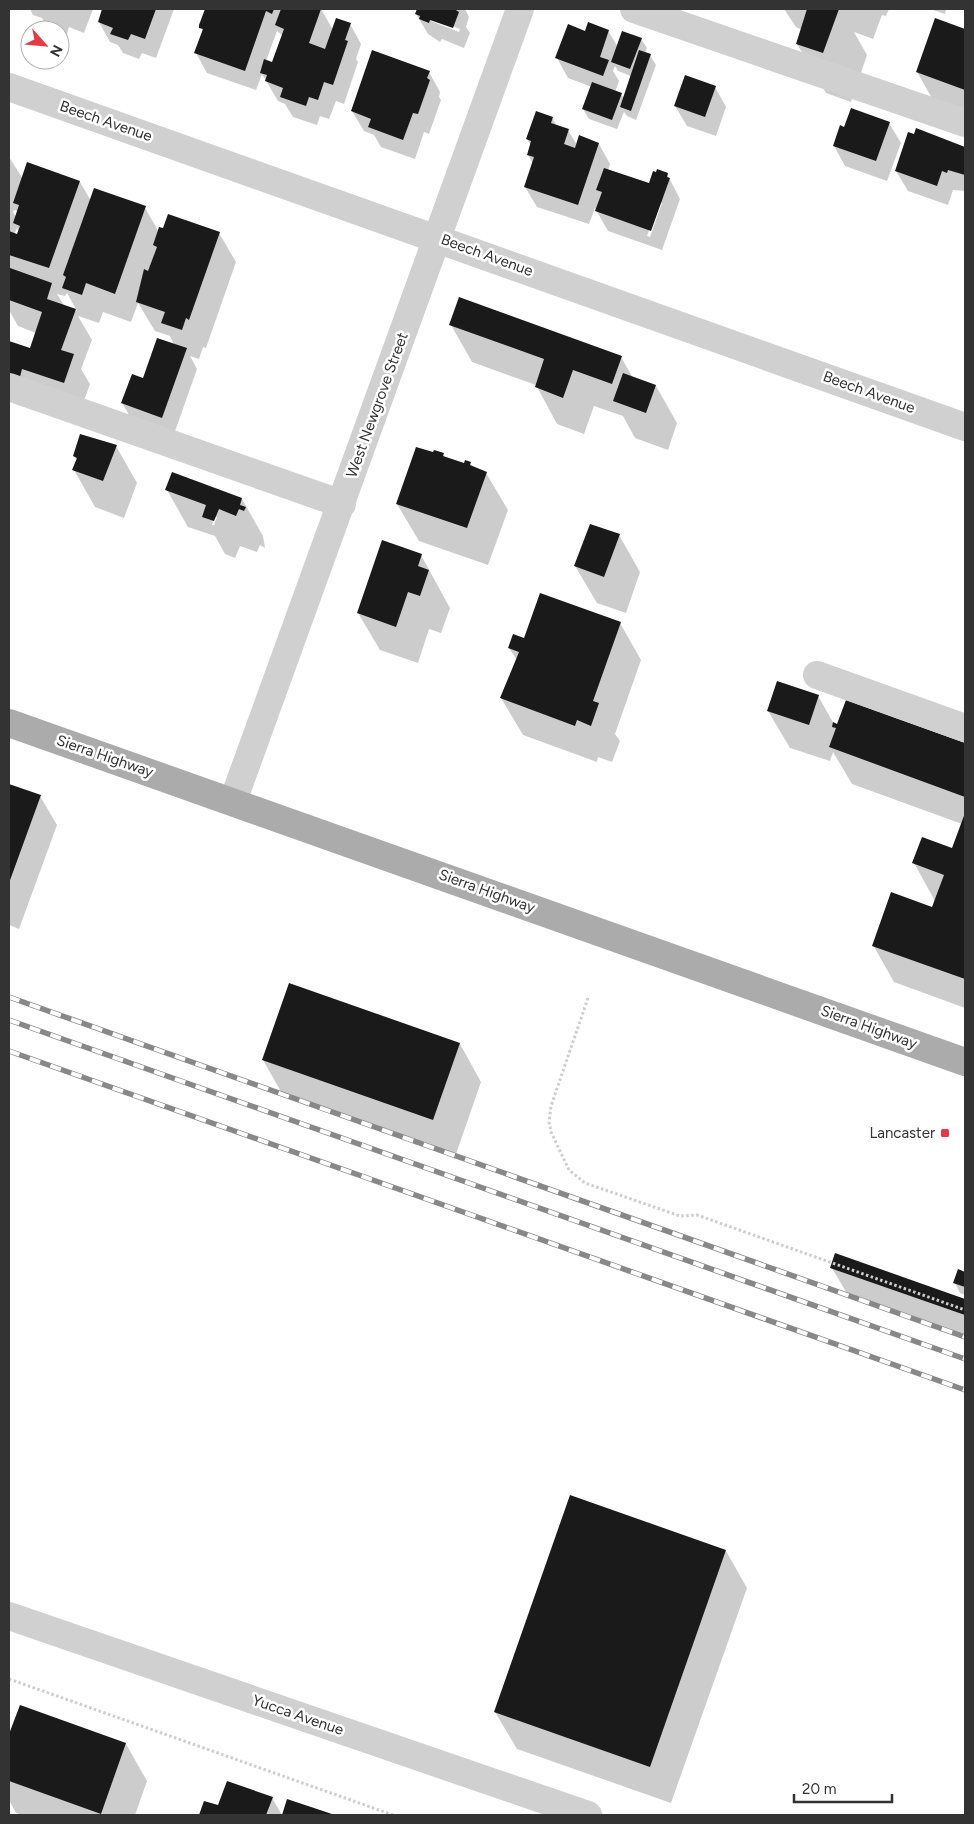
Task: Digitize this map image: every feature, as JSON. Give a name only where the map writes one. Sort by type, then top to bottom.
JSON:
[{"type":"main road","name":"Sierra Highway","points":[[9,723],[965,1062]]},
{"type":"street","name":"West Newgrove Street","points":[[233,801],[520,9]]},
{"type":"street","points":[[634,9],[965,123]]},
{"type":"street","name":"Beech Avenue","points":[[9,87],[437,237],[965,427]]},
{"type":"street","points":[[9,386],[342,504]]},
{"type":"street","points":[[817,675],[965,728]]},
{"type":"street","name":"Yucca Avenue","points":[[9,1616],[588,1815]]},
{"type":"path","points":[[588,998],[551,1106],[549,1122],[551,1132],[569,1170],[585,1182],[680,1216],[697,1215],[965,1310]]},
{"type":"path","points":[[9,1679],[393,1815]]},
{"type":"building","points":[[102,9],[156,9],[145,39],[131,34],[128,40],[110,34],[113,28],[98,22]]},
{"type":"building","points":[[205,9],[274,9],[272,14],[266,11],[245,71],[194,53],[203,29],[199,28],[199,25]]},
{"type":"building","points":[[281,9],[321,9],[309,43],[325,49],[336,18],[351,23],[345,40],[348,41],[333,85],[324,82],[318,100],[309,97],[306,106],[280,97],[283,88],[265,81],[267,75],[260,73],[264,59],[272,62],[284,29],[275,25]]},
{"type":"building","points":[[417,9],[454,9],[459,12],[453,28],[430,20],[429,23],[419,19],[420,16],[415,14]]},
{"type":"building","points":[[807,9],[839,9],[823,53],[796,44]]},
{"type":"building","points":[[935,18],[965,29],[965,90],[916,72]]},
{"type":"building","points":[[588,22],[609,30],[600,57],[609,60],[603,76],[555,58],[568,24],[585,31]]},
{"type":"building","points":[[622,31],[642,38],[630,69],[611,62]]},
{"type":"building","points":[[372,50],[430,71],[427,78],[430,80],[418,114],[413,113],[403,140],[368,127],[371,119],[351,111]]},
{"type":"building","points":[[639,50],[651,54],[631,111],[620,107]]},
{"type":"building","points":[[685,75],[716,86],[705,117],[674,106]]},
{"type":"building","points":[[592,82],[622,93],[612,120],[582,109]]},
{"type":"building","points":[[851,108],[890,122],[876,161],[833,146],[840,125],[844,127]]},
{"type":"building","points":[[536,111],[553,117],[551,123],[569,129],[564,144],[575,148],[579,135],[599,143],[578,205],[524,187],[534,157],[527,155],[531,141],[526,139]]},
{"type":"building","points":[[916,128],[965,147],[965,175],[948,170],[947,173],[942,171],[937,186],[895,171],[908,132],[914,134]]},
{"type":"building","points":[[27,162],[80,181],[49,268],[9,255],[9,231],[17,234],[20,226],[13,223],[19,205],[13,203]]},
{"type":"building","points":[[604,168],[649,183],[653,171],[656,172],[657,169],[668,173],[667,177],[670,178],[651,231],[595,211],[602,192],[596,190]]},
{"type":"building","points":[[94,188],[146,206],[115,294],[86,283],[82,295],[62,288],[66,277],[63,275]]},
{"type":"building","points":[[168,214],[220,232],[189,320],[186,318],[182,330],[161,323],[165,312],[136,302],[144,269],[148,271],[157,247],[153,245],[159,227],[163,228]]},
{"type":"building","points":[[10,268],[52,283],[47,299],[76,309],[61,350],[74,354],[64,383],[22,369],[20,377],[9,373],[9,341],[30,348],[42,312],[9,300]]},
{"type":"building","points":[[459,297],[622,356],[612,384],[573,370],[563,398],[535,387],[544,359],[449,325]]},
{"type":"building","points":[[157,338],[187,348],[162,418],[121,403],[132,374],[143,378]]},
{"type":"building","points":[[623,373],[656,385],[646,413],[613,401]]},
{"type":"building","points":[[80,434],[117,445],[103,481],[72,470],[77,458],[73,456]]},
{"type":"building","points":[[416,447],[444,453],[443,456],[464,463],[465,460],[471,462],[470,465],[487,472],[467,528],[396,504]]},
{"type":"building","points":[[172,472],[242,498],[240,505],[246,507],[244,511],[239,509],[236,516],[219,509],[214,521],[202,517],[206,505],[165,490]]},
{"type":"building","points":[[590,524],[620,534],[604,577],[574,566]]},
{"type":"building","points":[[382,540],[422,554],[418,566],[429,570],[420,596],[408,592],[396,627],[357,613]]},
{"type":"building","points":[[540,593],[621,622],[593,701],[599,703],[591,726],[577,720],[575,726],[500,698],[519,652],[508,648],[513,634],[524,638]]},
{"type":"building","points":[[777,681],[819,695],[809,725],[767,711]]},
{"type":"building","points":[[846,700],[965,743],[965,797],[829,747],[836,728],[832,727],[833,722],[837,724]]},
{"type":"building","points":[[9,784],[41,795],[9,883]]},
{"type":"building","points":[[965,813],[965,979],[872,946],[891,892],[932,907],[944,875],[912,863],[922,837],[952,848]]},
{"type":"building","points":[[289,983],[460,1043],[433,1120],[262,1060]]},
{"type":"building","points":[[835,1253],[965,1299],[965,1315],[830,1268]]},
{"type":"building","points":[[958,1269],[965,1272],[965,1287],[953,1283]]},
{"type":"building","points":[[570,1495],[726,1550],[650,1767],[494,1712]]},
{"type":"building","points":[[20,1705],[126,1743],[101,1814],[9,1781],[9,1734]]},
{"type":"building","points":[[227,1781],[273,1797],[266,1815],[199,1815],[204,1801],[218,1805]]},
{"type":"building","points":[[287,1799],[335,1815],[282,1815]]},
{"type":"railway","points":[[9,997],[965,1337]]},
{"type":"railway","points":[[9,1020],[965,1359]]},
{"type":"railway","points":[[9,1051],[965,1390]]},
{"type":"place","name":"Lancaster","points":[[945,1133]]}]
